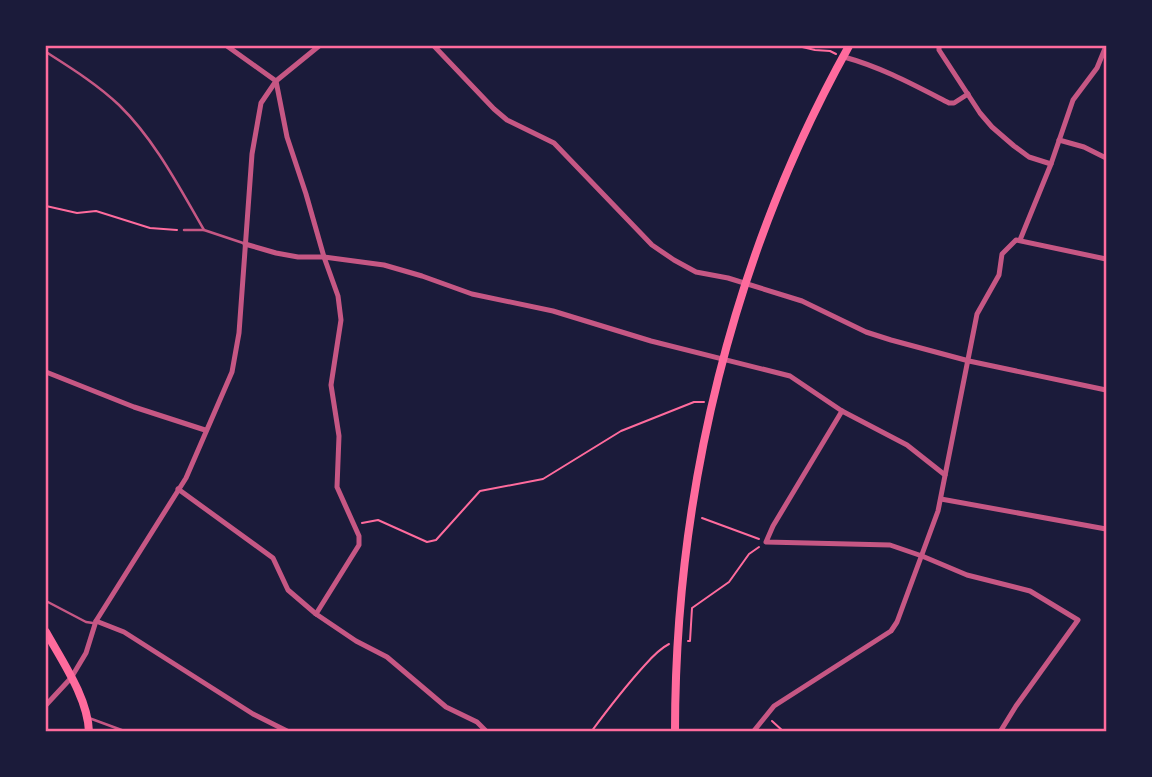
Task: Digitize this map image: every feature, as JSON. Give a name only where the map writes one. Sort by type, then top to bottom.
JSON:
[{"type":"main road","points":[[676,732],[677,643],[682,576],[690,515],[723,360],[746,284],[782,187],[811,121],[849,46]]},
{"type":"main road","points":[[46,632],[89,718],[89,732]]},
{"type":"street","points":[[227,46],[276,81],[287,137],[338,296],[341,320],[331,385],[339,436],[337,487],[359,536],[359,545],[316,614]]},
{"type":"street","points":[[46,705],[71,678],[86,653],[95,622],[186,478],[232,372],[239,333],[254,141],[261,103],[276,81],[319,46]]},
{"type":"street","points":[[433,46],[494,109],[508,120],[554,143],[652,245],[674,261],[696,272],[728,278],[802,301],[866,332],[968,361],[1107,390]]},
{"type":"street","points":[[939,46],[980,113],[992,127],[1029,157],[1051,164]]},
{"type":"street","points":[[1020,240],[1073,100],[1097,68],[1107,46]]},
{"type":"street","points":[[843,57],[867,63],[948,103],[954,103],[968,94]]},
{"type":"street","points":[[1059,140],[1084,147],[1107,158]]},
{"type":"street","points":[[753,732],[774,706],[891,631],[897,622],[938,511],[977,314],[999,275],[1002,254],[1016,240],[1020,240],[1107,258]]},
{"type":"street","points":[[245,244],[298,257],[324,257],[384,265],[472,293],[790,376],[842,411],[906,445],[945,475]]},
{"type":"street","points":[[46,372],[134,407],[205,430]]},
{"type":"street","points":[[842,411],[766,542],[890,545],[967,575],[1030,591],[1078,620],[1000,732]]},
{"type":"street","points":[[178,489],[273,558],[288,590],[316,614],[356,641],[387,657],[446,707],[477,722],[487,732]]},
{"type":"street","points":[[941,499],[1107,529]]},
{"type":"street","points":[[95,622],[124,632],[253,715],[289,732]]},
{"type":"lane","points":[[46,52],[86,78],[120,106],[163,161],[204,230]]},
{"type":"lane","points":[[184,230],[204,230],[245,244]]},
{"type":"lane","points":[[46,601],[86,622],[95,622]]},
{"type":"lane","points":[[89,718],[127,732]]},
{"type":"path","points":[[798,46],[830,51],[843,57]]},
{"type":"path","points":[[46,206],[77,213],[96,211],[150,228],[184,230]]},
{"type":"path","points":[[355,526],[378,520],[427,542],[436,540],[480,491],[543,480],[621,431],[694,402],[713,401]]},
{"type":"path","points":[[690,515],[766,542]]},
{"type":"path","points":[[591,732],[624,688],[657,652],[666,645],[690,641],[692,608],[729,582],[749,554],[766,542]]},
{"type":"path","points":[[765,716],[784,732]]}]
